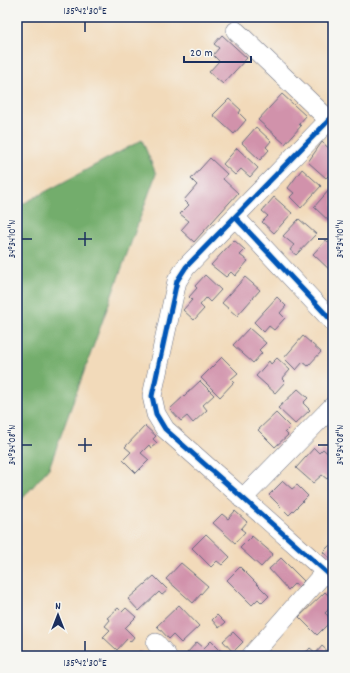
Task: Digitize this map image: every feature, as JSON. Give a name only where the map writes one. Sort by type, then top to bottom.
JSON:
[{"type":"street","points":[[236,31],[330,125],[186,267],[177,281],[152,396],[156,414],[164,429],[329,575],[251,656]]},
{"type":"street","points":[[235,217],[333,322]]},
{"type":"street","points":[[242,499],[333,406]]},
{"type":"green space","points":[[142,140],[156,174],[49,468],[17,505],[17,207]]},
{"type":"building","points":[[222,35],[247,58],[223,84],[209,72],[219,61],[213,55],[219,48],[214,44]]},
{"type":"building","points":[[282,94],[306,116],[299,124],[301,126],[285,144],[258,120]]},
{"type":"building","points":[[229,99],[241,110],[239,113],[246,120],[234,134],[213,115]]},
{"type":"building","points":[[256,127],[271,141],[266,147],[269,150],[260,160],[242,143]]},
{"type":"building","points":[[322,142],[333,152],[333,171],[326,178],[308,162]]},
{"type":"building","points":[[237,148],[258,168],[250,177],[241,169],[235,175],[223,164]]},
{"type":"building","points":[[210,158],[227,174],[223,179],[238,193],[194,242],[181,230],[189,221],[180,214],[189,205],[184,200],[197,185],[191,179]]},
{"type":"building","points":[[302,169],[321,186],[301,208],[290,197],[294,193],[288,188]]},
{"type":"building","points":[[330,189],[333,192],[333,221],[331,223],[314,207]]},
{"type":"building","points":[[274,197],[292,213],[274,233],[262,222],[268,216],[262,211]]},
{"type":"building","points":[[299,219],[316,234],[296,255],[290,250],[294,245],[283,236]]},
{"type":"building","points":[[234,240],[245,250],[240,255],[248,261],[235,276],[231,272],[226,277],[211,265]]},
{"type":"building","points":[[326,240],[333,246],[333,273],[313,254]]},
{"type":"building","points":[[205,275],[221,290],[210,302],[206,298],[200,305],[204,309],[194,320],[183,310],[192,300],[189,297],[197,288],[195,286]]},
{"type":"building","points":[[245,277],[260,290],[237,316],[222,303]]},
{"type":"building","points":[[277,297],[286,306],[280,313],[285,318],[274,330],[269,326],[264,332],[254,322]]},
{"type":"building","points":[[249,328],[266,343],[259,350],[262,353],[253,363],[233,345]]},
{"type":"building","points":[[303,336],[321,352],[308,366],[303,362],[296,370],[284,358]]},
{"type":"building","points":[[222,357],[238,373],[231,379],[234,382],[220,397],[201,378]]},
{"type":"building","points":[[277,358],[290,370],[282,379],[285,382],[275,393],[256,376],[269,361],[271,364]]},
{"type":"building","points":[[200,381],[214,395],[203,405],[207,410],[193,423],[187,416],[181,421],[170,409]]},
{"type":"building","points":[[298,389],[308,398],[303,403],[310,410],[295,424],[278,408]]},
{"type":"building","points":[[276,413],[290,427],[285,432],[288,435],[275,447],[258,430]]},
{"type":"building","points":[[145,426],[156,436],[153,439],[157,443],[151,448],[149,445],[141,453],[149,460],[136,473],[123,460],[131,452],[125,447]]},
{"type":"building","points":[[314,448],[319,453],[323,449],[333,458],[333,472],[327,479],[322,475],[313,483],[296,468]]},
{"type":"building","points":[[333,478],[333,489],[328,484]]},
{"type":"building","points":[[283,481],[292,489],[297,485],[308,496],[289,515],[269,495]]},
{"type":"building","points":[[235,511],[247,522],[241,529],[245,532],[235,543],[213,523],[222,514],[228,519]]},
{"type":"building","points":[[206,534],[230,557],[222,565],[217,561],[211,567],[192,548]]},
{"type":"building","points":[[252,536],[273,554],[261,567],[240,548]]},
{"type":"building","points":[[333,542],[333,561],[323,552]]},
{"type":"building","points":[[281,558],[304,581],[298,587],[295,583],[288,590],[269,569]]},
{"type":"building","points":[[181,563],[208,586],[193,603],[166,579]]},
{"type":"building","points":[[240,567],[269,596],[262,603],[258,599],[252,605],[227,580]]},
{"type":"building","points":[[154,576],[168,590],[162,595],[159,592],[139,611],[128,599]]},
{"type":"building","points":[[325,592],[333,600],[333,605],[325,613],[332,620],[317,635],[299,617]]},
{"type":"building","points":[[179,605],[199,626],[181,643],[173,635],[169,639],[157,626]]},
{"type":"building","points":[[118,608],[122,612],[126,608],[136,617],[125,628],[134,637],[130,642],[127,639],[117,650],[103,637],[110,630],[105,626],[110,620],[107,618]]},
{"type":"building","points":[[217,615],[225,623],[219,628],[212,620]]},
{"type":"building","points":[[233,632],[243,642],[233,652],[223,641]]},
{"type":"building","points":[[211,641],[224,654],[222,656],[190,656],[187,653],[197,642],[204,648]]},
{"type":"building","points":[[322,646],[333,656],[304,655],[310,648],[316,653]]},
{"type":"building","points":[[141,651],[145,656],[134,656]]},
{"type":"cycle path","points":[[333,116],[186,267],[177,281],[152,396],[156,414],[165,429],[333,578]]},
{"type":"cycle path","points":[[235,217],[333,322]]}]
